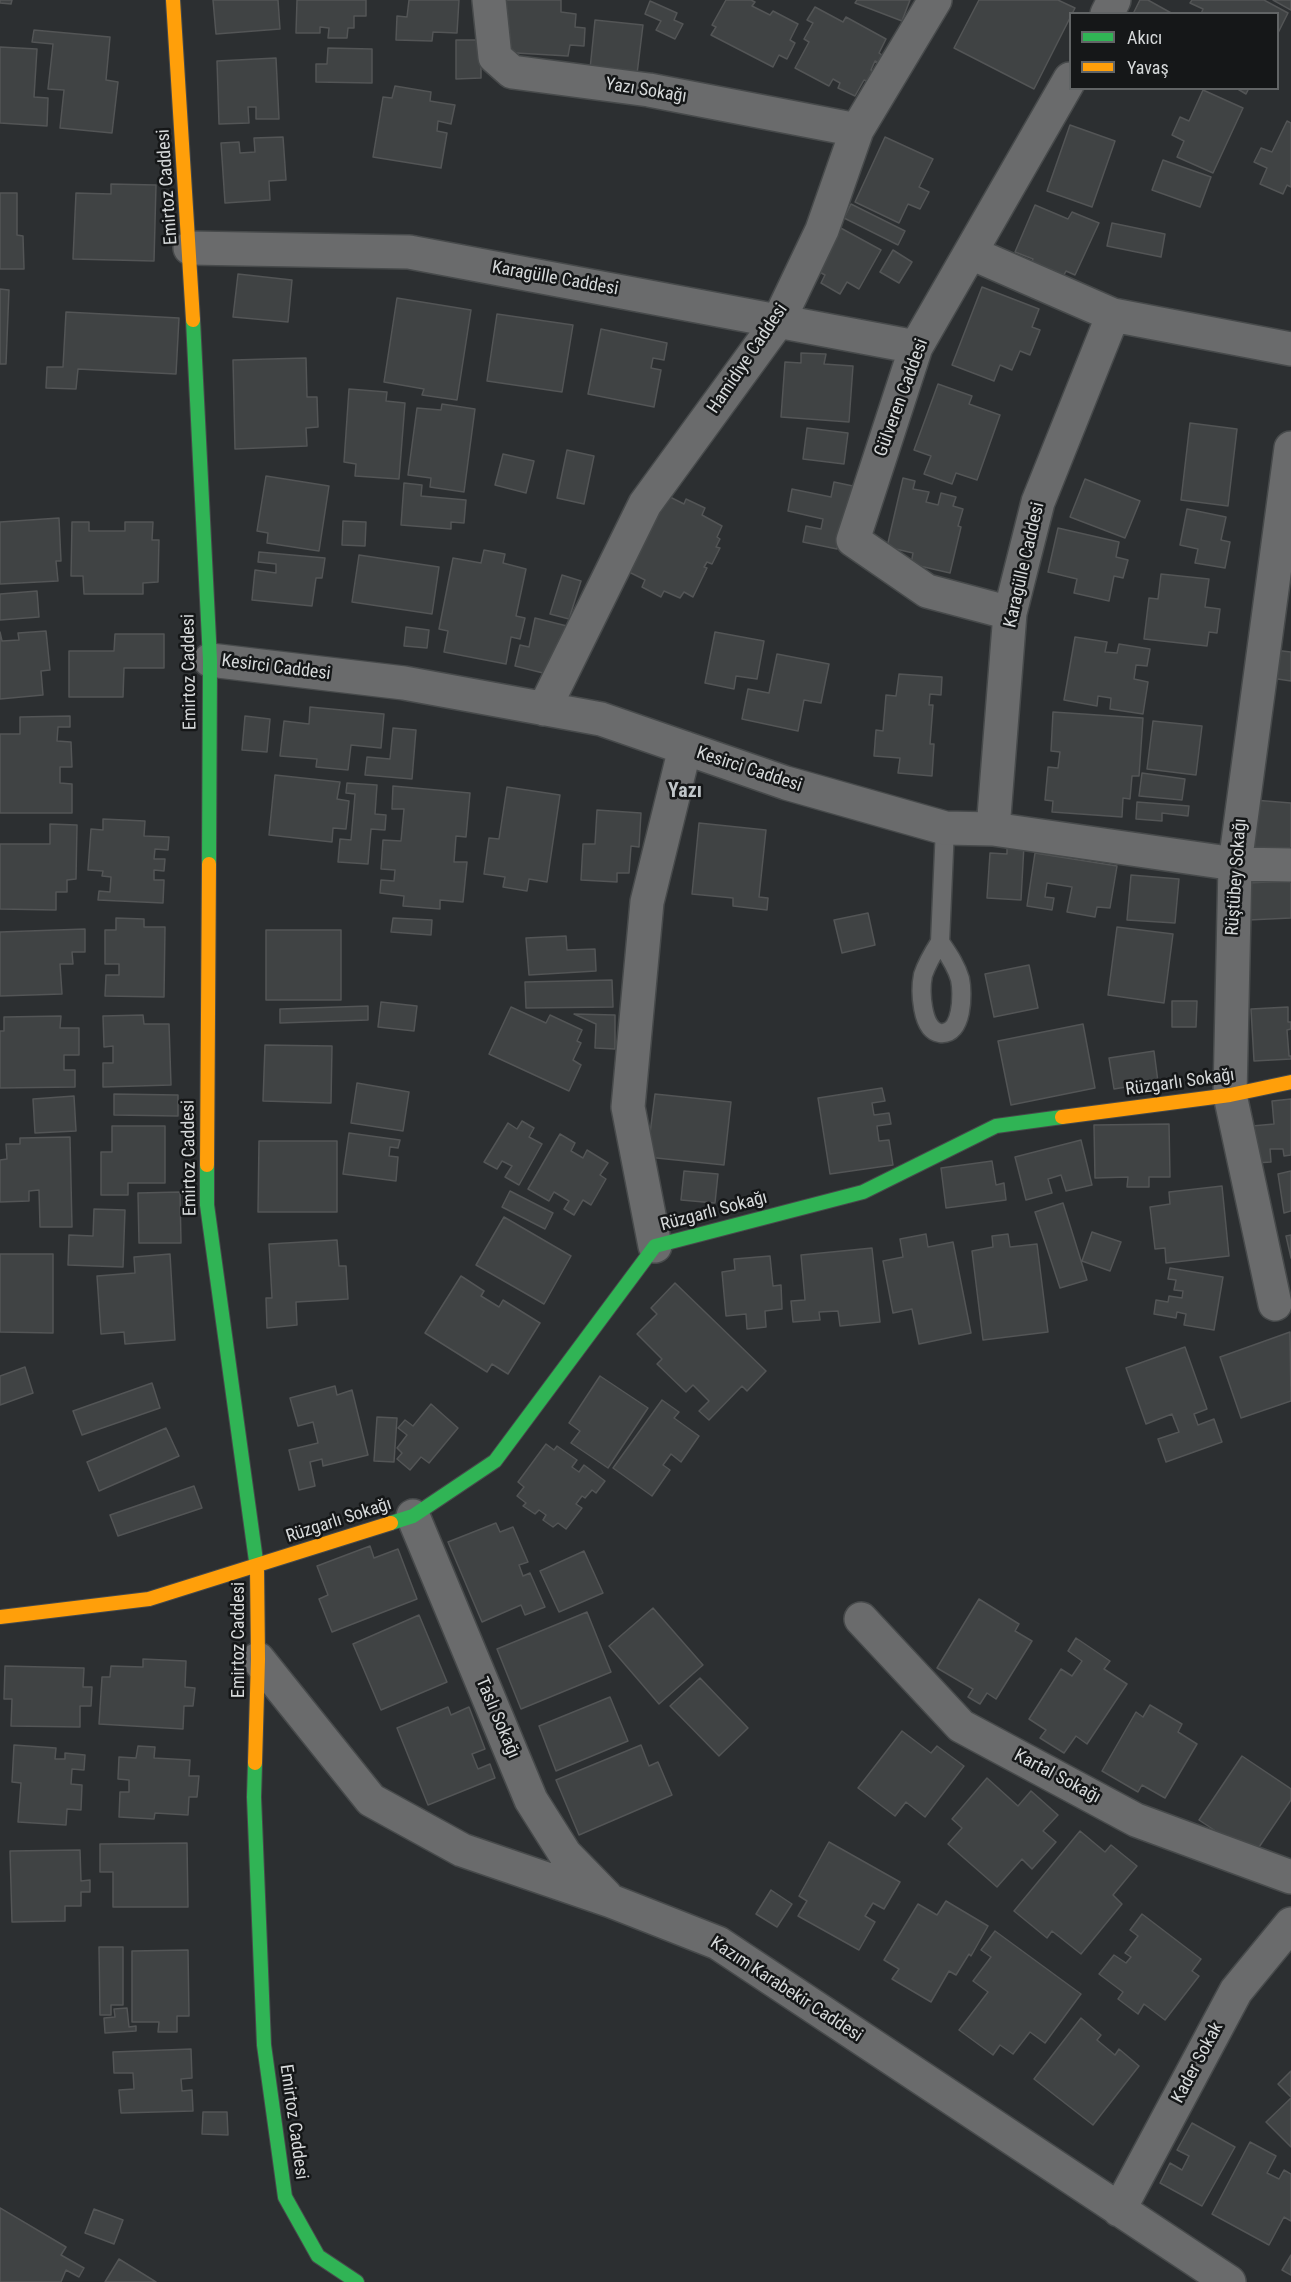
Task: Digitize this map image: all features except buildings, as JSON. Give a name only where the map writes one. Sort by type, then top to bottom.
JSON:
[{"type":"street","name":"Emirtoz Caddesi","points":[[173,0],[190,248],[210,660],[207,1205],[257,1567],[258,1659],[254,1797],[264,2046],[285,2197],[318,2256],[357,2282]]},
{"type":"street","name":"Yazı Sokağı","points":[[489,0],[495,57],[512,72],[649,90],[857,130]]},
{"type":"street","name":"Hamidiye Caddesi","points":[[544,709],[645,504],[779,320],[822,230],[857,130],[936,0]]},
{"type":"street","name":"Gülveren Caddesi","points":[[1010,613],[927,591],[853,540],[916,347],[1069,82]]},
{"type":"street","name":"Karagülle Caddesi","points":[[190,248],[409,252],[916,347]]},
{"type":"street","points":[[971,253],[1113,315],[1291,349]]},
{"type":"street","name":"Karagülle Caddesi","points":[[993,829],[1010,613],[1038,502],[1113,315]]},
{"type":"street","name":"Rüştübey Sokağı","points":[[1275,1304],[1230,1095],[1234,864],[1291,448]]},
{"type":"street","name":"Kesirci Caddesi","points":[[210,660],[404,683],[601,719],[786,783],[945,828],[993,829],[1234,864],[1291,865]]},
{"type":"street","points":[[655,1246],[628,1107],[647,902],[685,748]]},
{"type":"street","name":"Rüzgarlı Sokağı","points":[[0,1617],[149,1599],[257,1567],[413,1516],[495,1461],[655,1246],[863,1192],[996,1126],[1230,1095],[1291,1082]]},
{"type":"street","name":"Taslı Sokağı","points":[[413,1516],[531,1800],[565,1854],[611,1901]]},
{"type":"street","name":"Kartal Sokağı","points":[[861,1618],[961,1726],[1136,1820],[1291,1877]]},
{"type":"street","name":"Kazım Karabekir Caddesi","points":[[258,1659],[371,1800],[462,1850],[611,1901],[718,1943],[1229,2282]]},
{"type":"street","name":"Kader Sokak","points":[[1119,2210],[1236,1991],[1291,1924]]},
{"type":"lane","points":[[940,942],[945,828]]},
{"type":"traffic: fast","points":[[193,320],[210,660],[209,864]]},
{"type":"traffic: fast","points":[[391,1523],[413,1516],[495,1461],[655,1246],[863,1192],[996,1126],[1062,1117]]},
{"type":"traffic: fast","points":[[207,1165],[207,1205],[257,1568]]},
{"type":"traffic: fast","points":[[255,1763],[254,1797],[264,2045],[285,2197],[318,2256],[357,2282]]},
{"type":"traffic: slow","points":[[173,0],[193,320]]},
{"type":"traffic: slow","points":[[207,1165],[209,864]]},
{"type":"traffic: slow","points":[[1062,1117],[1230,1095],[1291,1082]]},
{"type":"traffic: slow","points":[[0,1617],[149,1599],[391,1523]]},
{"type":"traffic: slow","points":[[255,1763],[258,1659],[257,1568]]},
{"type":"district","name":"Yazı","points":[[685,792]]}]
